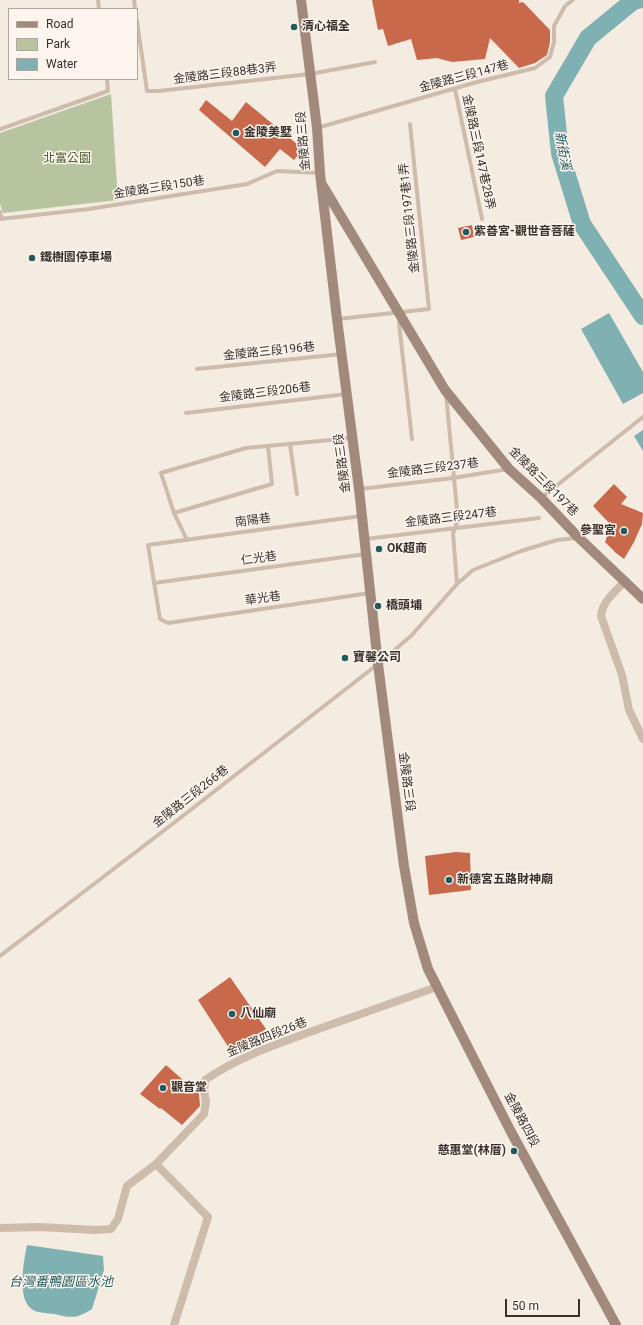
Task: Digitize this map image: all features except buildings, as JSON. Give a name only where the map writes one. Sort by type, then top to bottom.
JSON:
[{"type":"main road","name":"金陵路三段","points":[[301,0],[317,128],[320,178],[353,438],[378,664],[404,866],[414,923]]},
{"type":"main road","name":"金陵路三段197巷","points":[[320,178],[445,390],[509,469],[541,498],[578,537],[643,599]]},
{"type":"main road","name":"金陵路四段","points":[[414,923],[428,969],[510,1130],[616,1325]]},
{"type":"street","points":[[625,581],[604,605],[601,610],[601,616],[622,675],[629,710],[643,739]]},
{"type":"street","name":"金陵路四段26巷","points":[[0,1228],[40,1227],[95,1230],[111,1229],[118,1219],[127,1186],[156,1164],[204,1114],[206,1101],[204,1091],[205,1080],[216,1072],[278,1044],[437,986]]},
{"type":"street","points":[[156,1164],[208,1217],[174,1325]]},
{"type":"lane","name":"金陵路三段147巷","points":[[317,128],[477,82],[535,68],[550,57],[554,42],[554,26],[565,6],[573,0]]},
{"type":"lane","name":"金陵路三段88巷3弄","points":[[138,29],[146,91],[159,91],[310,74],[375,62]]},
{"type":"lane","points":[[0,129],[108,91],[107,80]]},
{"type":"lane","name":"金陵路三段147巷28弄","points":[[455,89],[482,219]]},
{"type":"lane","name":"金陵路三段197巷1弄","points":[[400,314],[429,309],[410,124]]},
{"type":"lane","name":"金陵路三段150巷","points":[[1,219],[89,210],[247,184],[277,171],[320,178]]},
{"type":"lane","points":[[0,212],[1,219]]},
{"type":"lane","points":[[337,320],[400,314],[399,324],[412,439]]},
{"type":"lane","name":"金陵路三段196巷","points":[[197,369],[342,354]]},
{"type":"lane","points":[[445,390],[458,520],[453,533],[457,584]]},
{"type":"lane","name":"金陵路三段206巷","points":[[186,413],[347,394]]},
{"type":"lane","points":[[541,498],[643,417]]},
{"type":"lane","points":[[187,540],[174,513],[161,473],[246,448],[353,438]]},
{"type":"lane","points":[[290,444],[297,494]]},
{"type":"lane","points":[[174,513],[272,484],[268,446]]},
{"type":"lane","name":"金陵路三段237巷","points":[[359,489],[454,478],[509,469]]},
{"type":"lane","name":"南陽巷","points":[[154,583],[148,545],[362,515]]},
{"type":"lane","name":"金陵路三段247巷","points":[[365,539],[539,518]]},
{"type":"lane","name":"金陵路三段266巷","points":[[0,956],[378,664],[411,636],[457,584],[473,570],[522,551],[557,540],[578,537]]},
{"type":"lane","name":"仁光巷","points":[[154,583],[366,554]]},
{"type":"lane","name":"華光巷","points":[[154,583],[160,619],[168,623],[371,593]]},
{"type":"green space","name":"北富公園","points":[[111,94],[118,200],[3,213],[0,204],[0,133]]},
{"type":"water","points":[[609,313],[643,372],[643,393],[623,404],[581,329]]},
{"type":"water","points":[[643,430],[643,451],[634,436]]},
{"type":"water","name":"台灣番鴨園區水池","points":[[27,1245],[103,1256],[104,1270],[92,1309],[82,1315],[74,1317],[33,1310],[24,1298],[22,1279]]},
{"type":"waterway","name":"新街溪","points":[[638,0],[633,1],[588,38],[554,96],[560,153],[582,224],[643,316]]},
{"type":"place","name":"清心福全","points":[[294,27]]},
{"type":"place","name":"金陵美墅","points":[[236,133]]},
{"type":"place","name":"紫善宮-觀世音菩薩","points":[[466,232]]},
{"type":"place","name":"鐵樹園停車場","points":[[32,258]]},
{"type":"place","name":"參聖宮","points":[[624,531]]},
{"type":"place","name":"OK超商","points":[[379,549]]},
{"type":"place","name":"橋頭埔","points":[[378,606]]},
{"type":"place","name":"寶馨公司","points":[[345,658]]},
{"type":"place","name":"新德宮五路財神廟","points":[[449,880]]},
{"type":"place","name":"八仙廟","points":[[232,1014]]},
{"type":"place","name":"觀音堂","points":[[163,1088]]},
{"type":"place","name":"慈惠堂(林厝)","points":[[514,1151]]}]
